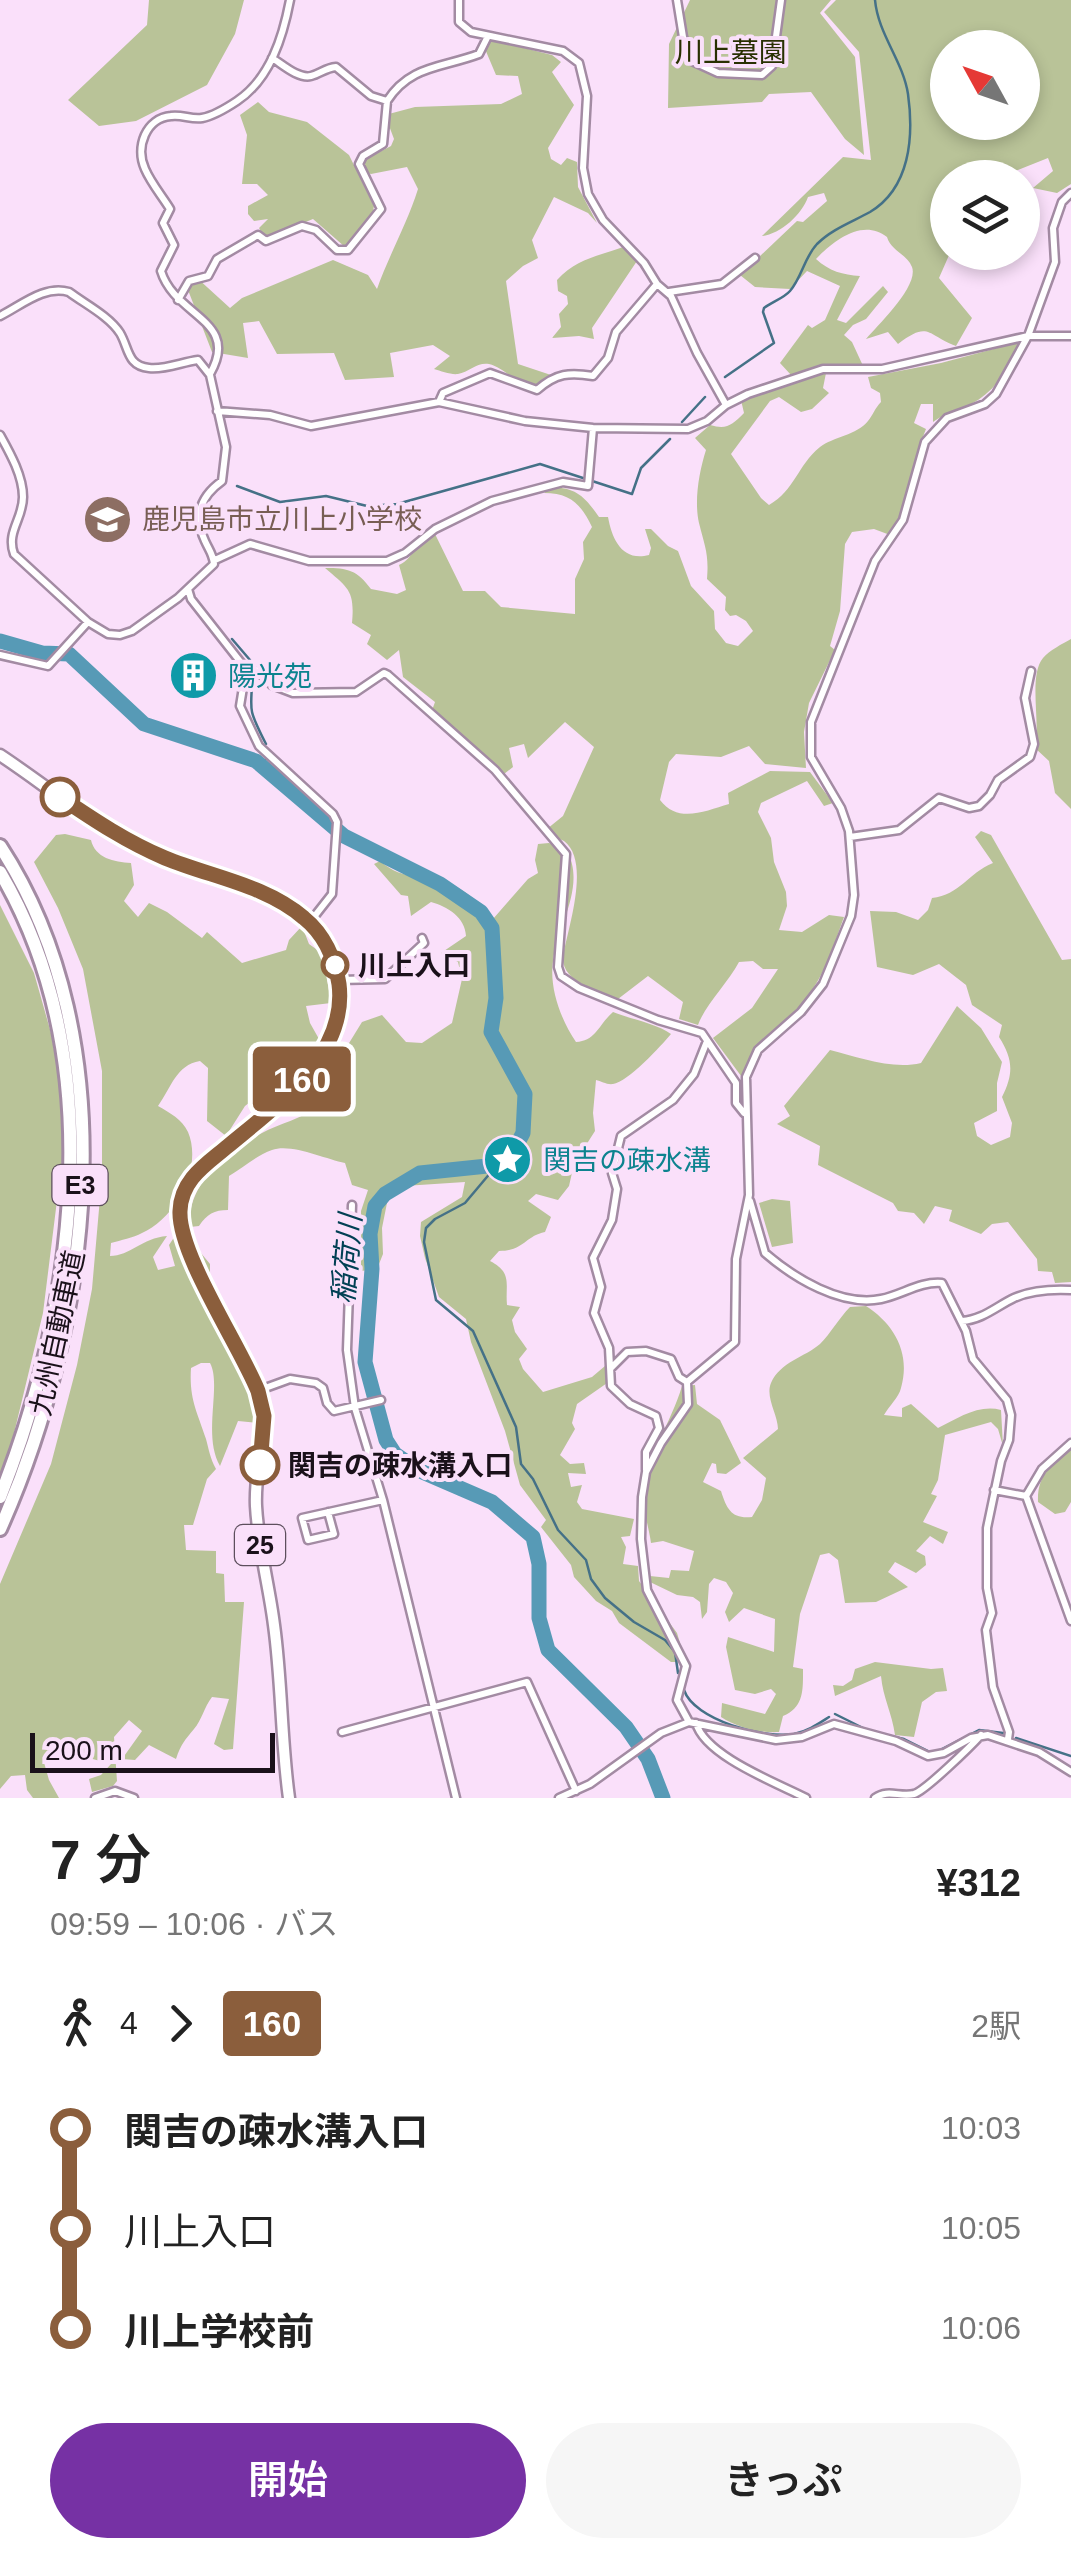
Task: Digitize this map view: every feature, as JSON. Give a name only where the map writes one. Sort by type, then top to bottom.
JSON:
[{"type":"highway","name":"九州自動車道","points":[[0,846],[32,903],[64,988],[77,1052],[82,1127],[78,1231],[68,1305],[38,1427],[0,1529]]},
{"type":"highway","name":"九州自動車道","points":[[0,872],[31,934],[51,991],[68,1094],[69,1160],[61,1268],[48,1341],[26,1425],[0,1497]]},
{"type":"main road","name":"25","points":[[0,754],[121,836],[166,858],[267,895],[310,922],[326,944],[338,980],[339,1011],[320,1056],[289,1092],[198,1169],[181,1202],[185,1242],[258,1391],[264,1431],[256,1506],[274,1626],[289,1798]]},
{"type":"street","points":[[210,375],[219,358],[217,335],[212,326],[168,289],[161,271],[174,245],[163,223],[170,208],[144,168],[146,130],[158,119],[170,116],[200,118],[238,100],[253,88],[272,58],[290,0]]},
{"type":"street","points":[[459,0],[459,22],[471,32],[563,51],[579,63],[587,96],[583,157],[588,194],[603,220],[644,263],[656,284],[678,308],[697,354],[726,405]]},
{"type":"street","points":[[677,0],[682,37],[692,61],[718,73],[762,75],[772,66],[781,0]]},
{"type":"street","points":[[178,300],[189,281],[208,276],[217,259],[258,235],[266,241],[302,226],[316,230],[337,250],[348,250],[381,209],[359,164],[363,156],[383,144],[387,101],[397,86],[414,73],[479,54],[488,36]]},
{"type":"street","points":[[272,58],[298,74],[311,76],[324,68],[336,67],[371,96],[387,101]]},
{"type":"street","points":[[687,1382],[734,1342],[736,1259],[748,1195],[746,1077],[758,1050],[811,1000],[822,984],[854,896],[850,837],[841,808],[811,757],[811,722],[875,561],[903,520],[926,442],[946,418],[985,404],[996,394],[1028,336],[1054,262],[1053,228],[1062,202],[1071,193]]},
{"type":"street","points":[[667,293],[722,284],[755,258]]},
{"type":"street","points":[[438,402],[443,393],[490,373],[538,390],[548,380],[568,372],[593,376],[608,358],[616,332],[656,284]]},
{"type":"street","points":[[0,316],[45,292],[69,292],[113,325],[138,365],[154,368],[198,360],[210,375],[226,447],[222,481],[206,492],[199,508],[204,539],[214,560]]},
{"type":"street","points":[[217,410],[311,426],[438,402],[508,419],[593,428],[688,429],[726,405],[780,381],[828,368],[882,370],[1028,336],[1071,336]]},
{"type":"street","points":[[0,434],[14,461],[23,496],[11,533],[14,554],[88,622],[108,634],[132,631],[188,589],[214,560],[250,544],[309,561],[387,561],[405,553],[435,529],[492,501],[563,482],[588,486],[593,428]]},
{"type":"street","points":[[188,589],[190,599],[246,669],[257,670],[272,685],[292,693],[356,692],[384,673],[495,770],[565,851],[568,864],[558,967],[561,976],[579,988],[642,1014],[696,1030],[708,1040],[736,1083],[736,1103],[745,1114]]},
{"type":"street","points":[[0,655],[48,666],[88,622]]},
{"type":"street","points":[[246,669],[240,706],[259,746],[337,822],[332,894],[310,922]]},
{"type":"street","points":[[850,837],[899,830],[939,798],[969,808],[979,806],[990,796],[998,780],[1030,757],[1034,744],[1026,698],[1030,671]]},
{"type":"street","points":[[338,980],[385,979],[424,943],[422,938]]},
{"type":"street","points":[[708,1040],[694,1074],[673,1100],[628,1128],[619,1141],[612,1173],[617,1189],[612,1220],[593,1258],[600,1287],[594,1313],[609,1348],[611,1386],[630,1404],[656,1416],[659,1428],[646,1452],[641,1525],[645,1584],[651,1603],[686,1666],[677,1700],[698,1731],[732,1760],[806,1798]]},
{"type":"street","points":[[748,1195],[766,1253],[813,1285],[839,1296],[879,1300],[924,1283],[940,1282],[962,1321],[974,1359],[1007,1400],[1011,1415],[1009,1440],[987,1528],[987,1588],[992,1614],[986,1630],[993,1686],[1008,1739]]},
{"type":"street","points":[[352,1205],[347,1350],[355,1408],[383,1500],[456,1798]]},
{"type":"street","points":[[962,1321],[1036,1291],[1071,1290]]},
{"type":"street","points":[[610,1370],[627,1352],[646,1352],[671,1359],[679,1377],[687,1382]]},
{"type":"street","points":[[258,1391],[298,1379],[323,1388],[326,1402],[334,1412],[381,1400]]},
{"type":"street","points":[[646,1474],[661,1443],[688,1404],[687,1382]]},
{"type":"street","points":[[1071,1444],[1042,1468],[1026,1496],[1071,1621]]},
{"type":"street","points":[[994,1490],[1026,1496]]},
{"type":"street","points":[[328,1512],[334,1534],[308,1540],[302,1518],[328,1512],[383,1500]]},
{"type":"street","points":[[342,1732],[527,1682],[576,1791]]},
{"type":"street","points":[[560,1798],[605,1774],[655,1736],[693,1722],[776,1740],[802,1737],[834,1724],[896,1741],[928,1756],[944,1753],[982,1734],[1008,1739],[1039,1752],[1071,1772]]},
{"type":"street","points":[[875,1798],[886,1792],[903,1795],[923,1790],[982,1734]]},
{"type":"street","points":[[95,1798],[115,1791],[134,1798]]},
{"type":"green space","points":[[149,0],[244,0],[235,34],[207,85],[136,121],[99,126],[68,100],[147,25]]},
{"type":"green space","name":"川上墓園","points":[[690,0],[831,0],[820,13],[855,57],[864,155],[845,139],[811,92],[769,94],[762,102],[668,108],[669,44]]},
{"type":"green space","points":[[836,0],[1071,0],[1071,184],[1057,193],[1040,189],[1040,182],[1053,171],[1048,158],[1040,161],[930,160],[930,270],[943,270],[939,278],[972,318],[956,346],[922,331],[898,344],[888,332],[866,339],[904,294],[913,275],[907,259],[887,237],[878,232],[859,231],[840,239],[816,259],[836,272],[860,276],[837,320],[846,323],[883,286],[888,292],[866,319],[844,335],[852,342],[864,368],[817,368],[791,375],[780,363],[808,325],[812,328],[825,320],[840,286],[807,271],[790,289],[755,287],[740,275],[797,221],[803,222],[827,201],[824,193],[808,197],[790,222],[762,236],[843,157],[871,160],[859,52],[824,12]]},
{"type":"green space","points":[[492,40],[552,55],[561,62],[552,72],[574,105],[548,148],[551,159],[561,165],[567,158],[577,162],[578,187],[597,223],[588,213],[554,197],[532,240],[538,258],[506,281],[518,364],[551,375],[533,387],[489,364],[458,374],[446,373],[434,369],[450,356],[433,345],[390,353],[394,377],[345,380],[334,353],[277,354],[259,321],[243,323],[248,358],[212,352],[188,290],[196,277],[230,308],[242,298],[333,260],[368,275],[377,289],[418,189],[407,167],[371,174],[365,172],[364,160],[391,146],[394,139],[385,115],[415,107],[501,104],[522,94],[518,76],[496,75],[485,49]]},
{"type":"green space","points":[[258,102],[269,112],[307,122],[349,155],[374,206],[372,217],[345,247],[313,219],[271,236],[263,235],[259,228],[268,219],[254,221],[248,214],[248,206],[268,195],[257,184],[242,184],[247,135],[240,115]]},
{"type":"green space","points":[[628,245],[639,258],[592,328],[594,339],[552,338],[561,327],[559,314],[568,304],[567,296],[558,291],[557,280],[582,262]]},
{"type":"green space","points":[[1020,342],[1022,347],[1006,372],[979,399],[933,422],[933,404],[921,404],[914,423],[926,429],[897,523],[890,535],[874,529],[852,532],[845,544],[840,611],[830,646],[835,650],[809,703],[804,732],[806,768],[765,764],[749,746],[721,757],[676,754],[669,762],[660,800],[683,814],[729,804],[728,793],[770,771],[810,772],[833,803],[824,806],[807,781],[761,803],[758,812],[771,838],[774,862],[786,892],[787,906],[779,930],[802,932],[829,915],[844,917],[816,985],[762,1043],[744,1080],[713,1038],[752,1008],[778,969],[763,969],[753,961],[739,962],[698,1025],[679,1019],[683,1002],[648,976],[618,999],[574,979],[563,956],[576,896],[576,863],[564,841],[542,833],[563,816],[594,747],[565,722],[528,758],[524,744],[509,748],[513,767],[504,774],[430,716],[435,702],[403,677],[399,650],[387,660],[367,644],[371,635],[352,623],[348,591],[325,568],[351,571],[371,589],[397,594],[406,590],[399,565],[423,539],[435,534],[463,591],[485,591],[501,607],[575,614],[575,579],[584,559],[583,542],[592,527],[574,501],[544,493],[552,487],[568,489],[580,495],[599,517],[608,517],[612,533],[625,552],[649,555],[651,548],[645,529],[651,529],[678,551],[691,586],[714,611],[715,629],[726,643],[738,646],[753,631],[746,621],[730,616],[725,610],[726,597],[707,579],[697,505],[706,450],[695,438],[710,425],[725,427],[736,421],[744,413],[741,400],[768,387],[826,373],[823,388],[829,393],[812,409],[801,412],[779,397],[770,401],[731,454],[769,505],[785,492],[820,447],[858,430],[868,421],[881,402],[880,393],[871,388],[868,377]]},
{"type":"green space","points":[[1071,639],[1071,809],[1055,793],[1049,761],[1035,748],[1035,688],[1043,658]]},
{"type":"green space","points":[[981,831],[991,835],[1062,960],[1071,959],[1071,1282],[1055,1283],[1052,1272],[1038,1271],[1037,1259],[1008,1222],[992,1224],[981,1234],[949,1221],[952,1210],[935,1206],[924,1224],[914,1213],[898,1211],[893,1203],[818,1165],[820,1146],[777,1124],[790,1116],[784,1106],[830,1050],[887,1064],[921,1063],[957,1006],[981,1028],[1002,1062],[997,1111],[974,1123],[977,1136],[991,1145],[1010,1137],[1012,1123],[1002,1097],[1010,1066],[999,1037],[1002,1025],[972,1005],[966,985],[939,964],[913,975],[877,967],[870,911],[896,912],[918,920],[928,910],[932,898],[950,893],[993,863],[975,837]]},
{"type":"green space","points":[[56,835],[91,840],[106,858],[131,863],[134,885],[124,901],[138,917],[149,903],[202,938],[207,932],[242,963],[286,950],[289,940],[302,926],[309,944],[323,954],[331,1003],[306,1006],[319,1039],[315,1053],[308,1050],[245,1106],[226,1136],[207,1121],[208,1068],[200,1061],[180,1072],[158,1106],[179,1120],[188,1132],[192,1146],[189,1176],[166,1216],[135,1236],[111,1243],[110,1256],[167,1236],[153,1257],[158,1270],[175,1266],[169,1245],[177,1233],[186,1235],[210,1264],[210,1309],[255,1400],[258,1423],[238,1421],[220,1466],[213,1440],[213,1372],[210,1363],[191,1368],[194,1405],[216,1469],[207,1479],[193,1525],[184,1525],[186,1550],[216,1551],[216,1573],[224,1574],[225,1602],[244,1602],[233,1749],[224,1750],[214,1744],[229,1699],[212,1697],[176,1759],[149,1745],[135,1760],[122,1759],[142,1731],[129,1720],[114,1737],[117,1781],[113,1786],[92,1792],[89,1779],[101,1775],[111,1764],[89,1758],[73,1745],[58,1756],[52,1751],[43,1759],[59,1798],[33,1798],[27,1790],[25,1775],[11,1776],[0,1789],[0,1584],[51,1464],[77,1365],[92,1289],[102,1175],[102,1071],[83,969],[34,862]]},
{"type":"green space","points":[[538,844],[566,849],[574,876],[552,971],[557,1003],[576,1042],[593,1035],[613,1012],[671,1034],[619,1082],[596,1080],[595,1131],[574,1164],[569,1186],[558,1200],[536,1194],[528,1201],[551,1217],[545,1232],[514,1249],[499,1251],[490,1261],[505,1275],[507,1305],[520,1307],[512,1320],[527,1349],[519,1359],[543,1392],[592,1377],[605,1366],[610,1381],[577,1404],[572,1423],[575,1429],[560,1455],[570,1464],[584,1463],[586,1474],[568,1473],[571,1487],[582,1485],[577,1502],[582,1509],[634,1519],[630,1536],[621,1537],[626,1547],[623,1564],[638,1566],[639,1581],[677,1633],[679,1662],[671,1662],[619,1623],[612,1611],[596,1601],[574,1577],[571,1565],[541,1527],[546,1520],[520,1485],[466,1319],[439,1297],[420,1236],[421,1222],[462,1197],[465,1182],[404,1186],[388,1198],[382,1228],[383,1254],[377,1269],[361,1271],[361,1211],[368,1190],[352,1185],[345,1163],[298,1150],[272,1150],[229,1176],[228,1210],[215,1212],[199,1226],[190,1227],[195,1197],[223,1159],[262,1133],[319,1106],[322,1078],[338,1061],[362,1022],[382,1015],[406,1042],[422,1043],[452,1023],[462,979],[458,962],[441,953],[466,936],[462,923],[449,910],[431,902],[411,916],[408,896],[401,895],[374,864],[380,861],[398,872],[448,882],[476,901],[493,919],[538,873]]},
{"type":"green space","points":[[0,905],[34,973],[51,1033],[62,1094],[64,1144],[43,1313],[10,1450],[0,1474]]},
{"type":"green space","points":[[772,1199],[790,1201],[793,1243],[772,1247],[759,1203]]},
{"type":"green space","points":[[866,1306],[892,1331],[904,1363],[900,1391],[884,1415],[902,1417],[902,1408],[911,1404],[938,1428],[977,1410],[1001,1410],[1003,1446],[998,1429],[991,1422],[945,1435],[938,1480],[931,1494],[937,1496],[923,1522],[948,1532],[943,1544],[930,1536],[916,1551],[925,1556],[926,1565],[916,1573],[895,1562],[888,1572],[908,1587],[876,1602],[845,1603],[838,1560],[829,1553],[820,1555],[800,1614],[793,1667],[803,1669],[799,1703],[783,1716],[779,1732],[749,1729],[721,1717],[722,1703],[765,1714],[776,1694],[771,1689],[755,1694],[735,1690],[726,1647],[728,1637],[774,1652],[775,1619],[744,1608],[729,1622],[725,1612],[733,1593],[726,1582],[714,1578],[709,1584],[707,1612],[702,1619],[700,1602],[693,1597],[677,1595],[650,1582],[650,1576],[669,1578],[671,1570],[689,1571],[694,1551],[663,1541],[651,1543],[644,1502],[646,1481],[682,1386],[695,1385],[697,1404],[720,1420],[741,1463],[726,1474],[717,1473],[716,1464],[712,1463],[703,1482],[721,1491],[735,1515],[752,1517],[762,1500],[766,1478],[743,1458],[778,1429],[771,1383],[787,1365],[820,1344],[850,1307]]},
{"type":"green space","points":[[1071,1449],[1071,1502],[1065,1512],[1055,1514],[1038,1502],[1040,1485],[1052,1466]]},
{"type":"green space","points":[[875,1662],[943,1668],[947,1691],[936,1692],[922,1702],[914,1737],[895,1735],[881,1676],[835,1696],[833,1685],[843,1686],[852,1680],[855,1669]]},
{"type":"waterway","points":[[725,377],[774,343],[764,308],[790,291],[817,244],[883,202],[901,175],[909,144],[908,94],[875,0]]},
{"type":"waterway","points":[[682,422],[705,397]]},
{"type":"waterway","points":[[237,486],[280,502],[326,496],[367,506],[397,504],[540,464],[632,494],[641,468],[670,439]]},
{"type":"waterway","points":[[232,639],[250,660]]},
{"type":"waterway","name":"稲荷川","points":[[0,641],[42,653],[69,654],[144,724],[256,761],[344,836],[440,884],[481,912],[492,928],[496,998],[491,1032],[525,1094],[523,1133],[512,1154],[497,1165],[420,1173],[385,1194],[375,1206],[370,1234],[372,1269],[365,1362],[386,1440],[395,1454],[418,1470],[492,1502],[533,1537],[539,1564],[539,1618],[548,1650],[626,1727],[648,1759],[663,1798]]},
{"type":"waterway","points":[[253,675],[252,710],[266,744]]},
{"type":"waterway","name":"稲荷川","points":[[264,768],[265,760]]},
{"type":"waterway","points":[[497,1165],[465,1203],[426,1228],[424,1242],[436,1300],[473,1331],[516,1427],[521,1464],[533,1479],[558,1530],[586,1560],[591,1579],[605,1598],[634,1622],[665,1640],[675,1652],[678,1673]]},
{"type":"waterway","points":[[684,1690],[701,1710],[749,1730],[781,1735],[799,1733],[829,1717]]},
{"type":"waterway","points":[[835,1714],[865,1729]]},
{"type":"waterway","points":[[938,1751],[979,1730],[1003,1733]]},
{"type":"waterway","points":[[877,1733],[904,1739],[930,1752]]},
{"type":"waterway","points":[[1016,1738],[1071,1756]]},
{"type":"bus line","name":"160","points":[[60,797],[147,849],[288,906],[310,922],[326,944],[337,972],[339,1011],[320,1056],[289,1092],[198,1169],[181,1202],[185,1242],[258,1391],[264,1416],[260,1465]]},
{"type":"place","name":"鹿児島市立川上小学校","points":[[107,519]]},
{"type":"place","name":"陽光苑","points":[[193,676]]},
{"type":"place","name":"川上入口","points":[[335,965]]},
{"type":"place","name":"関吉の疎水溝","points":[[508,1160]]},
{"type":"place","name":"関吉の疎水溝入口","points":[[260,1465]]}]
